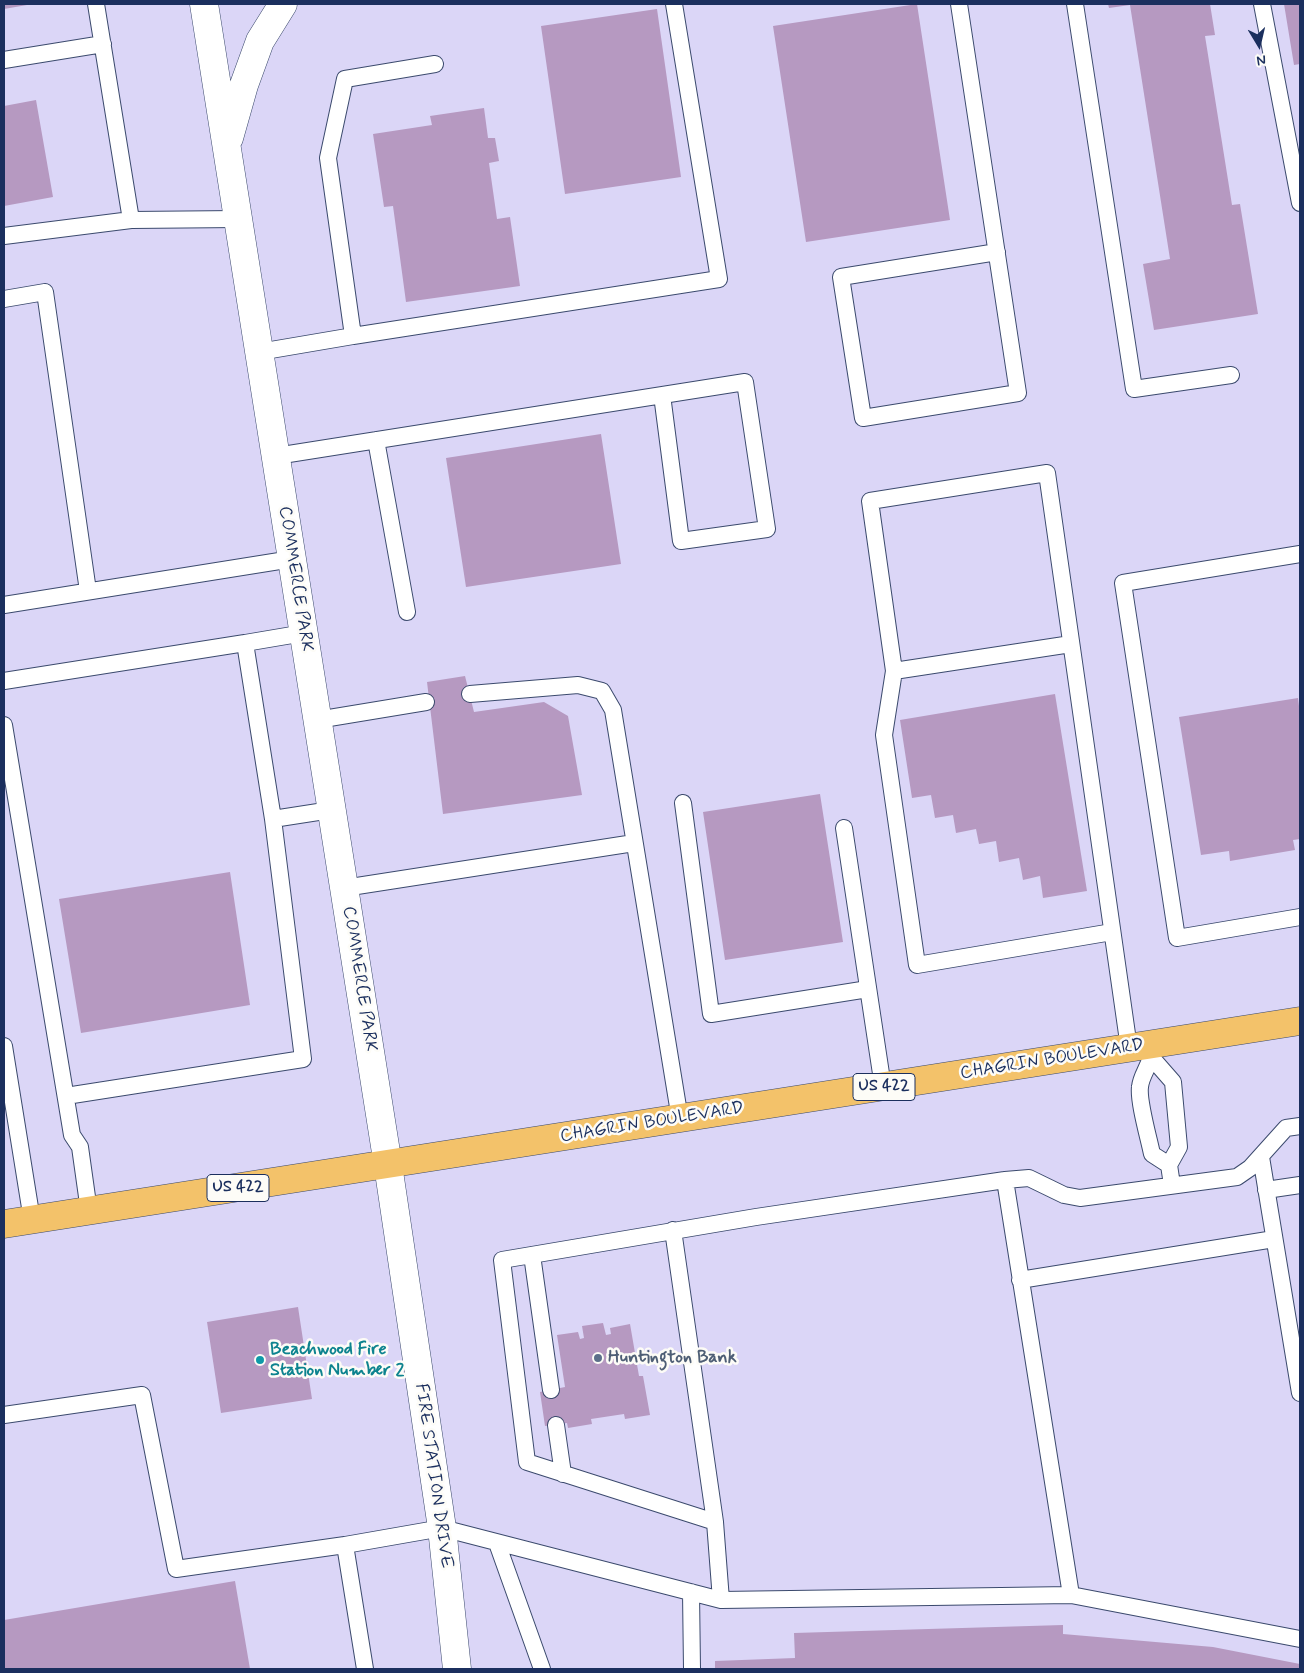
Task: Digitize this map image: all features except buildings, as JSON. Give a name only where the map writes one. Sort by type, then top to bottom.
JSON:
[{"type":"main road","name":"CHAGRIN BOULEVARD","points":[[4,1224],[884,1087],[1144,1050],[1300,1021]]},
{"type":"street","points":[[204,4],[226,148]]},
{"type":"street","name":"COMMERCE PARK","points":[[283,4],[260,41],[244,85],[226,148],[388,1165]]},
{"type":"street","name":"FIRE STATION DRIVE","points":[[388,1165],[442,1528],[457,1669]]},
{"type":"lane","points":[[96,4],[131,220]]},
{"type":"lane","points":[[259,352],[719,279],[674,4]]},
{"type":"lane","points":[[959,4],[997,252],[1018,392],[864,418],[841,277],[997,252]]},
{"type":"lane","points":[[1076,4],[1134,389],[1231,375]]},
{"type":"lane","points":[[1262,4],[1300,204]]},
{"type":"lane","points":[[4,60],[103,44]]},
{"type":"lane","points":[[353,336],[328,158],[345,79],[435,64]]},
{"type":"lane","points":[[4,236],[131,220],[238,219]]},
{"type":"lane","points":[[4,299],[45,292],[88,592]]},
{"type":"lane","points":[[276,456],[376,440],[662,395],[745,382],[767,529],[681,541],[662,395]]},
{"type":"lane","points":[[376,440],[407,612]]},
{"type":"lane","points":[[1112,932],[917,964],[884,736],[894,671],[870,501],[1046,473],[1112,932],[1144,1050],[1140,1087],[1141,1097],[1152,1154],[1169,1165]]},
{"type":"lane","points":[[1300,554],[1123,583],[1178,938],[1300,917]]},
{"type":"lane","points":[[4,605],[292,559]]},
{"type":"lane","points":[[4,681],[304,633]]},
{"type":"lane","points":[[66,1096],[303,1059],[273,819],[245,643]]},
{"type":"lane","points":[[894,671],[1071,644]]},
{"type":"lane","points":[[470,694],[578,685],[602,691],[613,710],[680,1119]]},
{"type":"lane","points":[[317,720],[426,702]]},
{"type":"lane","points":[[4,725],[72,1135],[80,1147],[88,1211]]},
{"type":"lane","points":[[683,803],[711,1014],[868,989]]},
{"type":"lane","points":[[273,819],[332,810]]},
{"type":"lane","points":[[844,828],[884,1087]]},
{"type":"lane","points":[[344,888],[634,843]]},
{"type":"lane","points":[[4,1046],[32,1220]]},
{"type":"lane","points":[[1144,1050],[1173,1082],[1179,1147],[1169,1165],[1172,1185]]},
{"type":"lane","points":[[715,1522],[527,1462],[502,1260],[673,1230],[1004,1180],[1029,1178],[1064,1195],[1080,1198],[1237,1177],[1261,1157],[1286,1128],[1300,1126]]},
{"type":"lane","points":[[1261,1157],[1300,1393]]},
{"type":"lane","points":[[1004,1180],[1072,1595]]},
{"type":"lane","points":[[1266,1190],[1300,1185]]},
{"type":"lane","points":[[673,1230],[715,1522],[721,1600]]},
{"type":"lane","points":[[1020,1280],[1274,1239]]},
{"type":"lane","points":[[532,1255],[551,1390]]},
{"type":"lane","points":[[4,1415],[142,1395],[176,1569],[345,1546],[442,1528],[721,1600],[1072,1595],[1300,1639]]},
{"type":"lane","points":[[556,1425],[563,1474]]},
{"type":"lane","points":[[497,1542],[542,1669]]},
{"type":"lane","points":[[345,1546],[365,1669]]},
{"type":"lane","points":[[691,1592],[692,1669]]},
{"type":"shaded area","points":[[4,4],[1300,4],[1300,1669],[4,1669]]},
{"type":"place","name":"Huntington Bank","points":[[598,1358]]},
{"type":"place","name":"Beachwood Fire Station Number 2","points":[[260,1360]]}]
